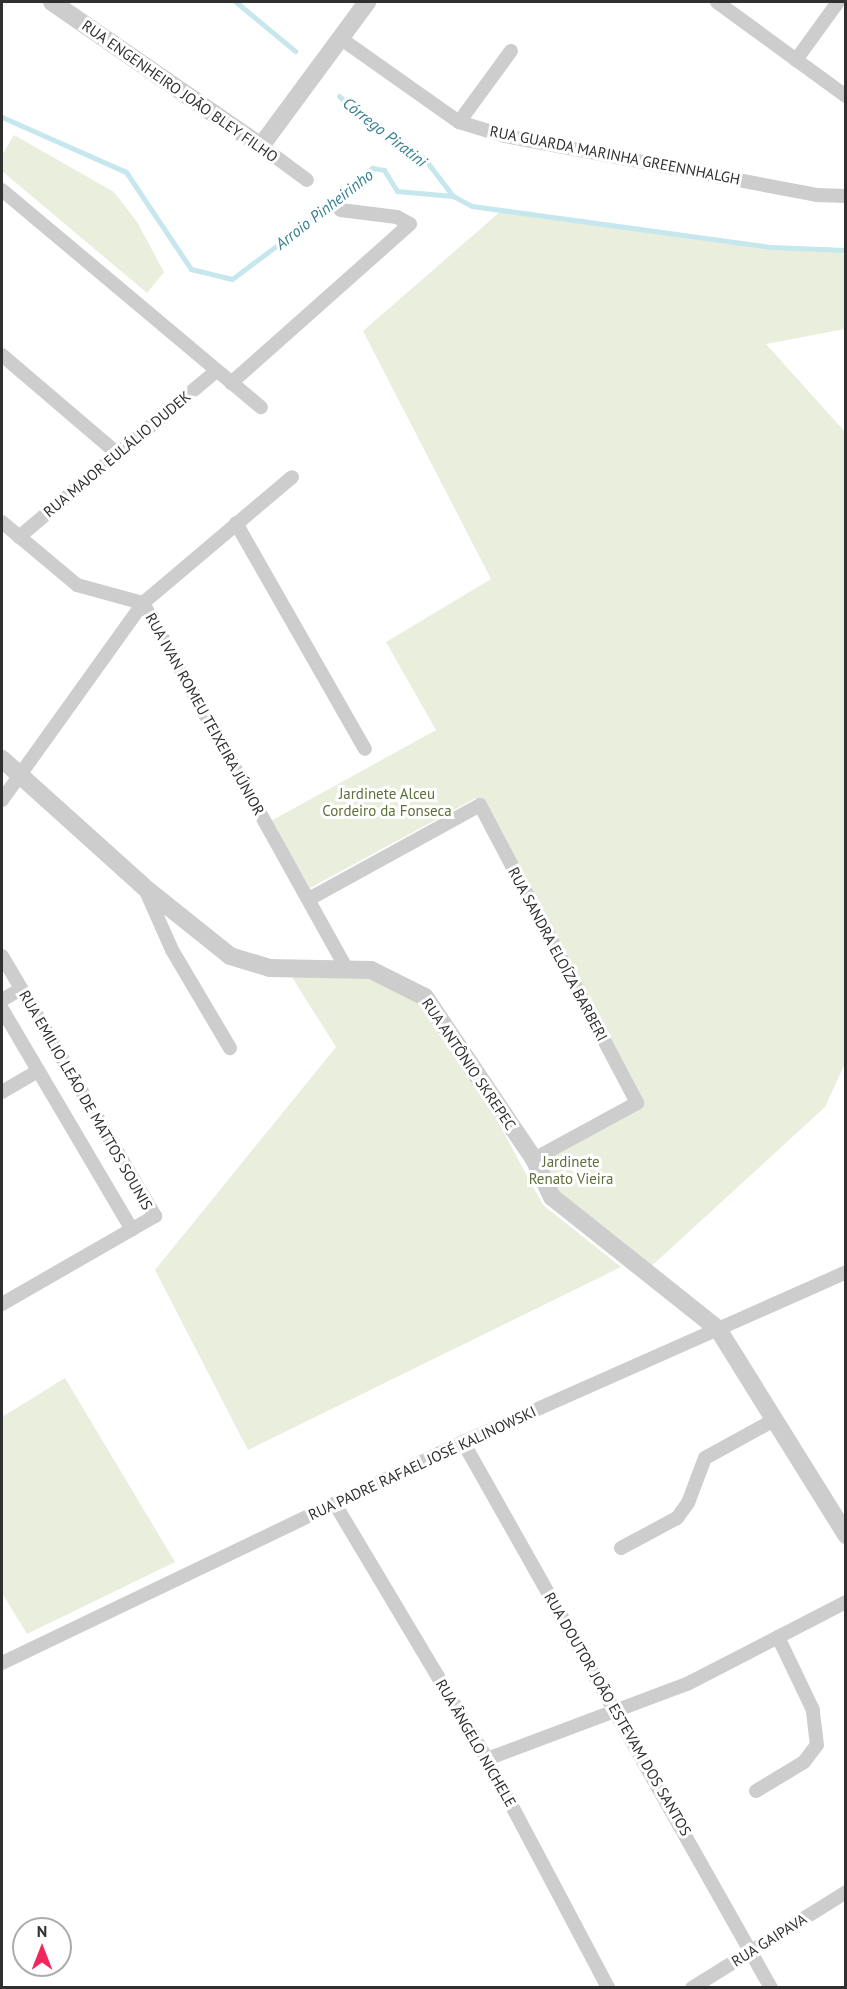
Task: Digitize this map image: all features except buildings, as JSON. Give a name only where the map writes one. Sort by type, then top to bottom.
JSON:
[{"type":"street","name":"RUA ENGENHEIRO JOÃO BLEY FILHO","points":[[52,2],[308,180]]},
{"type":"street","points":[[261,146],[367,2]]},
{"type":"street","points":[[717,2],[846,96]]},
{"type":"street","points":[[796,60],[838,2]]},
{"type":"street","name":"RUA GUARDA MARINHA GREENNHALGH","points":[[340,38],[440,113],[459,122],[517,138],[816,195],[846,196]]},
{"type":"street","points":[[459,122],[511,51]]},
{"type":"street","points":[[2,190],[261,407]]},
{"type":"street","points":[[231,383],[410,224],[397,218],[340,210]]},
{"type":"street","points":[[2,355],[118,454]]},
{"type":"street","name":"RUA MAJOR EULÁLIO DUDEK","points":[[19,537],[216,371]]},
{"type":"street","points":[[2,800],[143,603],[292,477]]},
{"type":"street","name":"RUA IVAN ROMEU TEIXEIRA JÚNIOR","points":[[2,522],[76,585],[143,603],[347,970]]},
{"type":"street","points":[[236,524],[366,749]]},
{"type":"street","name":"RUA ANTÔNIO SKREPEC","points":[[2,759],[144,887],[241,962],[385,975],[425,997],[534,1160],[552,1197],[567,1212],[718,1329]]},
{"type":"street","name":"RUA SANDRA ELOÍZA BARBERI","points":[[309,899],[480,805],[637,1103],[534,1160]]},
{"type":"street","points":[[144,887],[172,950],[230,1048]]},
{"type":"street","name":"RUA EMILIO LEÃO DE MATTOS SOUNIS","points":[[2,956],[155,1216],[132,1230],[2,1009]]},
{"type":"street","points":[[2,1000],[21,989]]},
{"type":"street","points":[[2,1092],[38,1071]]},
{"type":"street","points":[[2,1304],[132,1230]]},
{"type":"street","name":"RUA PADRE RAFAEL JOSÉ KALINOWSKI","points":[[2,1663],[463,1442],[846,1272]]},
{"type":"street","points":[[718,1329],[846,1535]]},
{"type":"street","points":[[621,1548],[676,1518],[688,1503],[705,1458],[774,1420]]},
{"type":"street","name":"RUA DOUTOR JOÃO ESTEVAM DOS SANTOS","points":[[463,1442],[771,1988]]},
{"type":"street","name":"RUA ÂNGELO NICHELE","points":[[335,1504],[487,1759],[608,1988]]},
{"type":"street","points":[[487,1759],[687,1684],[846,1602]]},
{"type":"street","points":[[756,1791],[804,1762],[817,1745],[813,1710],[778,1637]]},
{"type":"street","name":"RUA GAIPAVA","points":[[693,1988],[846,1892]]},
{"type":"green space","points":[[14,135],[114,192],[137,222],[164,272],[147,293],[2,171],[2,155]]},
{"type":"green space","points":[[501,211],[772,247],[845,250],[845,329],[766,344],[845,432],[846,1061],[825,1107],[645,1272],[578,1220],[534,1159],[637,1103],[476,798],[310,888],[271,821],[436,730],[386,642],[491,579],[363,331]]},
{"type":"green space","points":[[290,974],[353,976],[409,988],[486,1100],[543,1205],[621,1267],[248,1450],[155,1270],[336,1047]]},
{"type":"green space","points":[[65,1378],[175,1562],[27,1634],[2,1593],[2,1417]]},
{"type":"waterway","name":"Córrego Piratini","points":[[236,2],[295,51]]},
{"type":"waterway","name":"Córrego Piratini","points":[[339,96],[385,136],[424,158],[453,196]]},
{"type":"waterway","name":"Arroio Pinheirinho","points":[[2,117],[126,172],[191,269],[232,279],[318,215],[372,168],[384,170],[397,191],[453,196],[472,206],[772,247],[846,250]]},
{"type":"park label","name":"Jardinete Alceu Cordeiro da Fonseca","points":[[387,802]]},
{"type":"park label","name":"Jardinete Renato Vieira","points":[[571,1170]]}]
